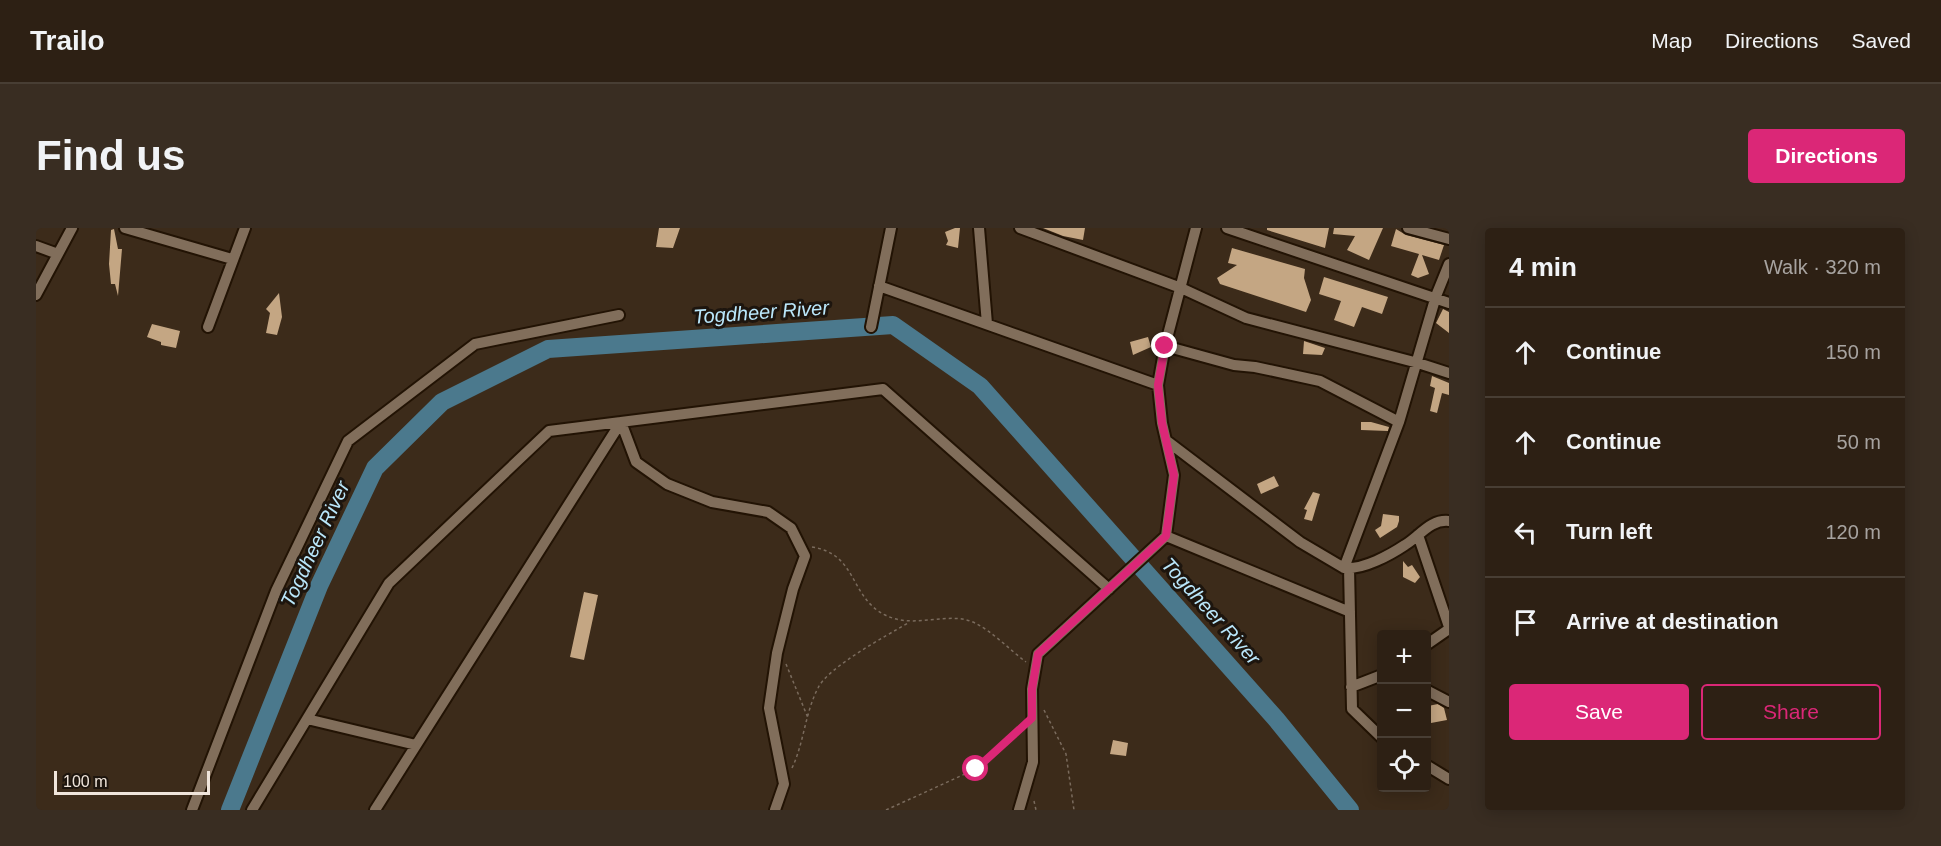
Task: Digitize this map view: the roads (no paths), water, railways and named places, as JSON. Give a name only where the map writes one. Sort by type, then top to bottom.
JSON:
[{"type":"street","points":[[36,296],[72,228]]},
{"type":"street","points":[[125,228],[232,259]]},
{"type":"street","points":[[208,327],[245,228]]},
{"type":"street","points":[[871,327],[891,228]]},
{"type":"street","points":[[979,228],[987,324]]},
{"type":"street","points":[[1020,228],[1181,288],[1246,318],[1449,373]]},
{"type":"street","points":[[1019,810],[1033,762],[1034,669],[1038,654],[1166,536],[1174,475],[1158,385],[1165,346],[1196,228]]},
{"type":"street","points":[[1227,228],[1449,303]]},
{"type":"street","points":[[1408,228],[1449,239]]},
{"type":"street","points":[[36,246],[58,254]]},
{"type":"street","points":[[1377,733],[1352,709],[1347,568],[1399,422],[1418,363],[1420,347],[1449,264]]},
{"type":"street","points":[[879,286],[1158,385]]},
{"type":"street","points":[[192,810],[276,591],[348,441],[475,344],[619,315]]},
{"type":"street","points":[[1165,346],[1234,365],[1274,370],[1320,381],[1399,422]]},
{"type":"street","points":[[252,810],[389,583],[549,431],[883,389],[1109,589]]},
{"type":"street","points":[[621,422],[636,462],[667,484],[712,502],[768,512],[791,528],[805,556],[793,589],[777,653],[769,708],[784,784],[775,810]]},
{"type":"street","points":[[375,810],[621,422]]},
{"type":"street","points":[[1167,441],[1300,542],[1347,568],[1382,557],[1436,521],[1449,521]]},
{"type":"street","points":[[1418,535],[1449,628],[1431,641]]},
{"type":"street","points":[[1166,536],[1350,612]]},
{"type":"street","points":[[1351,687],[1377,677]]},
{"type":"street","points":[[1431,693],[1449,702]]},
{"type":"street","points":[[307,719],[416,745]]},
{"type":"street","points":[[1431,768],[1449,779]]},
{"type":"waterway","name":"Togdheer River","points":[[230,810],[319,586],[375,468],[442,402],[548,349],[893,325],[980,386],[1276,719],[1350,810]]}]
